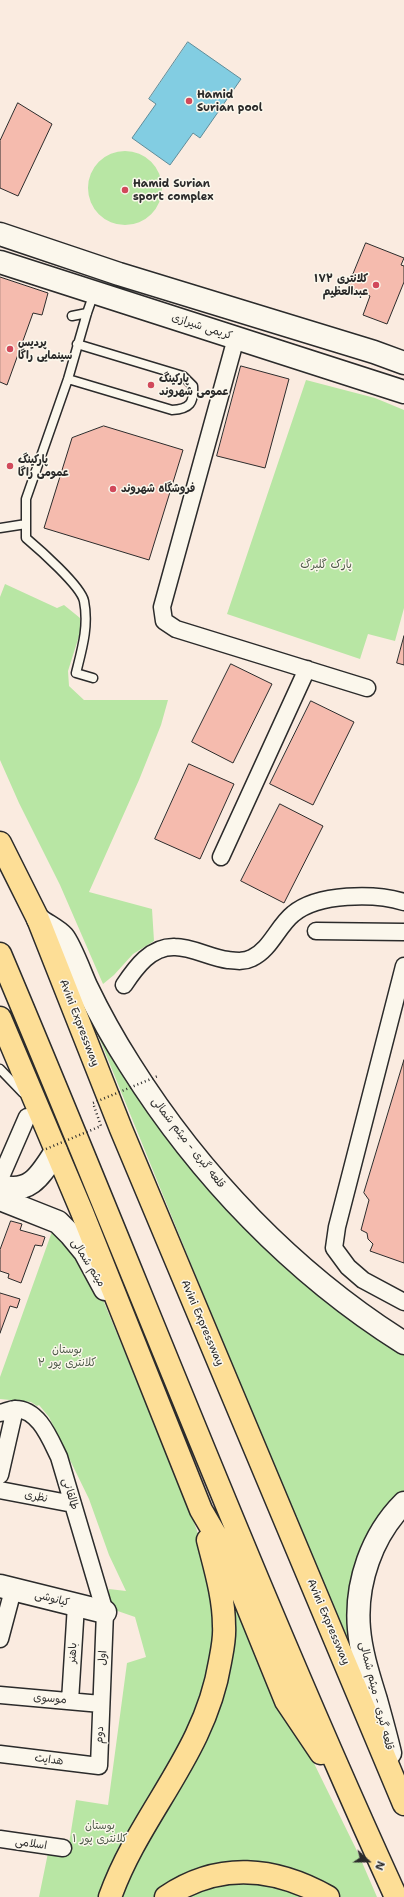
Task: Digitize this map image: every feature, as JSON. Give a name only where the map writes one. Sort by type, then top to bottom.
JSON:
[{"type":"highway","name":"Avini Expressway","points":[[0,843],[38,920],[121,1129],[404,1803]]},
{"type":"highway","points":[[0,954],[146,1305],[203,1449],[351,1799],[396,1897]]},
{"type":"highway","points":[[0,1018],[32,1111],[82,1212],[123,1318],[201,1510],[225,1552],[286,1701],[351,1799]]},
{"type":"highway","points":[[110,1897],[128,1856],[189,1754],[208,1711],[218,1672],[224,1627],[222,1596],[201,1510]]},
{"type":"highway","points":[[166,1897],[178,1889],[203,1879],[228,1873],[255,1872],[278,1875],[296,1881],[328,1897]]},
{"type":"main road","points":[[0,234],[118,274],[374,352],[404,363]]},
{"type":"main road","name":"کریمی شیرازی","points":[[0,262],[404,392]]},
{"type":"main road","points":[[326,366],[334,340]]},
{"type":"main road","name":"قلعه گبری - میثم شمالی","points":[[38,920],[63,937],[93,1000],[130,1065],[191,1151],[224,1189],[280,1246],[342,1300],[404,1343]]},
{"type":"main road","points":[[0,1186],[23,1188],[35,1180],[51,1150]]},
{"type":"main road","name":"میثم شمالی","points":[[0,1199],[58,1222],[71,1234],[85,1252],[100,1281],[123,1318]]},
{"type":"main road","name":"قلعه گبری - میثم شمالی","points":[[404,1503],[393,1514],[375,1542],[365,1568],[359,1600],[359,1629],[367,1671],[404,1803]]},
{"type":"main road","name":"کیانوشی","points":[[6,1588],[105,1612]]},
{"type":"street","points":[[236,338],[162,607],[164,620],[176,629],[367,688]]},
{"type":"street","points":[[221,857],[307,669]]},
{"type":"street","points":[[124,985],[137,966],[150,955],[163,949],[176,947],[223,959],[242,961],[253,958],[266,947],[293,914],[314,902],[353,897],[377,896],[404,902]]},
{"type":"street","points":[[316,931],[404,932]]},
{"type":"street","points":[[404,966],[337,1227],[334,1248],[348,1267],[363,1280],[404,1302]]},
{"type":"street","points":[[0,1179],[32,1111]]},
{"type":"street","points":[[0,1475],[8,1411]]},
{"type":"street","name":"طالقانی","points":[[8,1411],[32,1414],[48,1434],[59,1457],[105,1612]]},
{"type":"street","name":"نظری","points":[[0,1490],[73,1504]]},
{"type":"street","points":[[0,1639],[6,1588]]},
{"type":"street","name":"باهنر","points":[[70,1701],[76,1605]]},
{"type":"street","name":"اول","points":[[101,1704],[105,1612]]},
{"type":"street","name":"موسوی","points":[[0,1695],[101,1704]]},
{"type":"street","name":"دوم","points":[[99,1766],[101,1704]]},
{"type":"street","name":"هدایت","points":[[0,1754],[99,1766]]},
{"type":"street","name":"اسلامی","points":[[0,1840],[63,1848]]},
{"type":"lane","points":[[93,678],[76,673],[86,634],[84,599],[64,573],[26,538],[26,499],[68,379],[77,344],[95,292]]},
{"type":"lane","points":[[72,316],[87,313]]},
{"type":"lane","points":[[68,379],[172,410],[182,409],[190,404],[194,395],[193,386],[183,376],[77,344]]},
{"type":"lane","points":[[0,528],[26,524]]},
{"type":"lane","points":[[0,1069],[32,1111]]},
{"type":"path","points":[[51,1150],[102,1126],[93,1103],[158,1076]]},
{"type":"green space","name":"Hamid Surian sport complex","points":[[125,151],[139,154],[151,162],[159,174],[162,188],[159,202],[151,214],[139,222],[125,225],[111,222],[99,214],[91,202],[88,188],[91,174],[99,162],[111,154]]},
{"type":"green space","name":"پارک گلبرگ","points":[[306,380],[375,398],[404,410],[404,608],[395,641],[368,634],[360,659],[227,614]]},
{"type":"green space","points":[[5,584],[57,608],[64,605],[80,618],[80,633],[68,671],[69,686],[84,700],[168,700],[161,725],[139,780],[89,892],[152,909],[154,941],[133,954],[114,975],[103,984],[60,885],[19,803],[0,760],[0,597]]},
{"type":"green space","points":[[83,998],[154,1114],[404,1353],[404,1494],[369,1541],[370,1697],[234,1370]]},
{"type":"green space","name":"بوستان کلانتری پور ۲","points":[[54,1226],[96,1283],[184,1495],[200,1539],[215,1625],[203,1702],[103,1897],[39,1897],[49,1848],[68,1850],[76,1800],[108,1805],[127,1663],[146,1657],[135,1617],[109,1608],[109,1589],[126,1591],[109,1555],[89,1499],[49,1417],[39,1405],[37,1406],[31,1402],[0,1399],[0,1377]]},
{"type":"green space","points":[[227,1586],[358,1853],[377,1897],[341,1897],[299,1874],[164,1890],[154,1897],[118,1897],[189,1766]]},
{"type":"green space","points":[[255,1879],[318,1897],[177,1897],[218,1883]]},
{"type":"water","name":"Hamid Surian pool","points":[[188,42],[241,79],[200,138],[193,133],[170,165],[132,138],[156,104],[149,99]]},
{"type":"building","points":[[18,103],[52,124],[18,196],[0,188],[0,141]]},
{"type":"building","name":"کلانتری ۱۷۲ عبدالعظیم","points":[[366,243],[404,258],[401,265],[404,266],[404,282],[387,324],[363,315],[370,296],[348,287]]},
{"type":"building","name":"پردیس سینمایی راگا","points":[[0,277],[48,293],[42,315],[33,313],[7,385],[0,382]]},
{"type":"building","points":[[241,366],[289,379],[265,468],[217,456]]},
{"type":"building","name":"فروشگاه شهروند","points":[[104,426],[183,450],[149,560],[44,528],[72,438]]},
{"type":"building","points":[[404,636],[404,665],[397,663]]},
{"type":"building","points":[[231,664],[272,684],[233,763],[192,742]]},
{"type":"building","points":[[311,701],[354,722],[313,805],[270,784]]},
{"type":"building","points":[[189,764],[234,784],[200,859],[155,839]]},
{"type":"building","points":[[280,804],[323,826],[284,903],[241,881]]},
{"type":"building","points":[[404,1060],[404,1263],[370,1251],[373,1244],[368,1239],[367,1233],[361,1230],[369,1200],[364,1193]]},
{"type":"building","points":[[11,1221],[22,1224],[20,1230],[45,1237],[42,1246],[35,1245],[21,1283],[8,1278],[9,1274],[0,1271],[0,1250]]},
{"type":"building","points":[[0,1293],[20,1299],[17,1308],[10,1306],[0,1333]]},
{"type":"place","name":"Hamid Surian pool","points":[[189,101]]},
{"type":"place","name":"Hamid Surian sport complex","points":[[125,190]]},
{"type":"place","name":"کلانتری ۱۷۲ عبدالعظیم","points":[[376,285]]},
{"type":"place","name":"پردیس سینمایی راگا","points":[[10,349]]},
{"type":"place","name":"پارکینگ عمومی شهروند","points":[[151,385]]},
{"type":"place","name":"پارکینگ عمومی راگا","points":[[10,466]]},
{"type":"place","name":"فروشگاه شهروند","points":[[113,489]]},
{"type":"park label","name":"بوستان کلانتری پور ۱","points":[[100,1832]]}]
